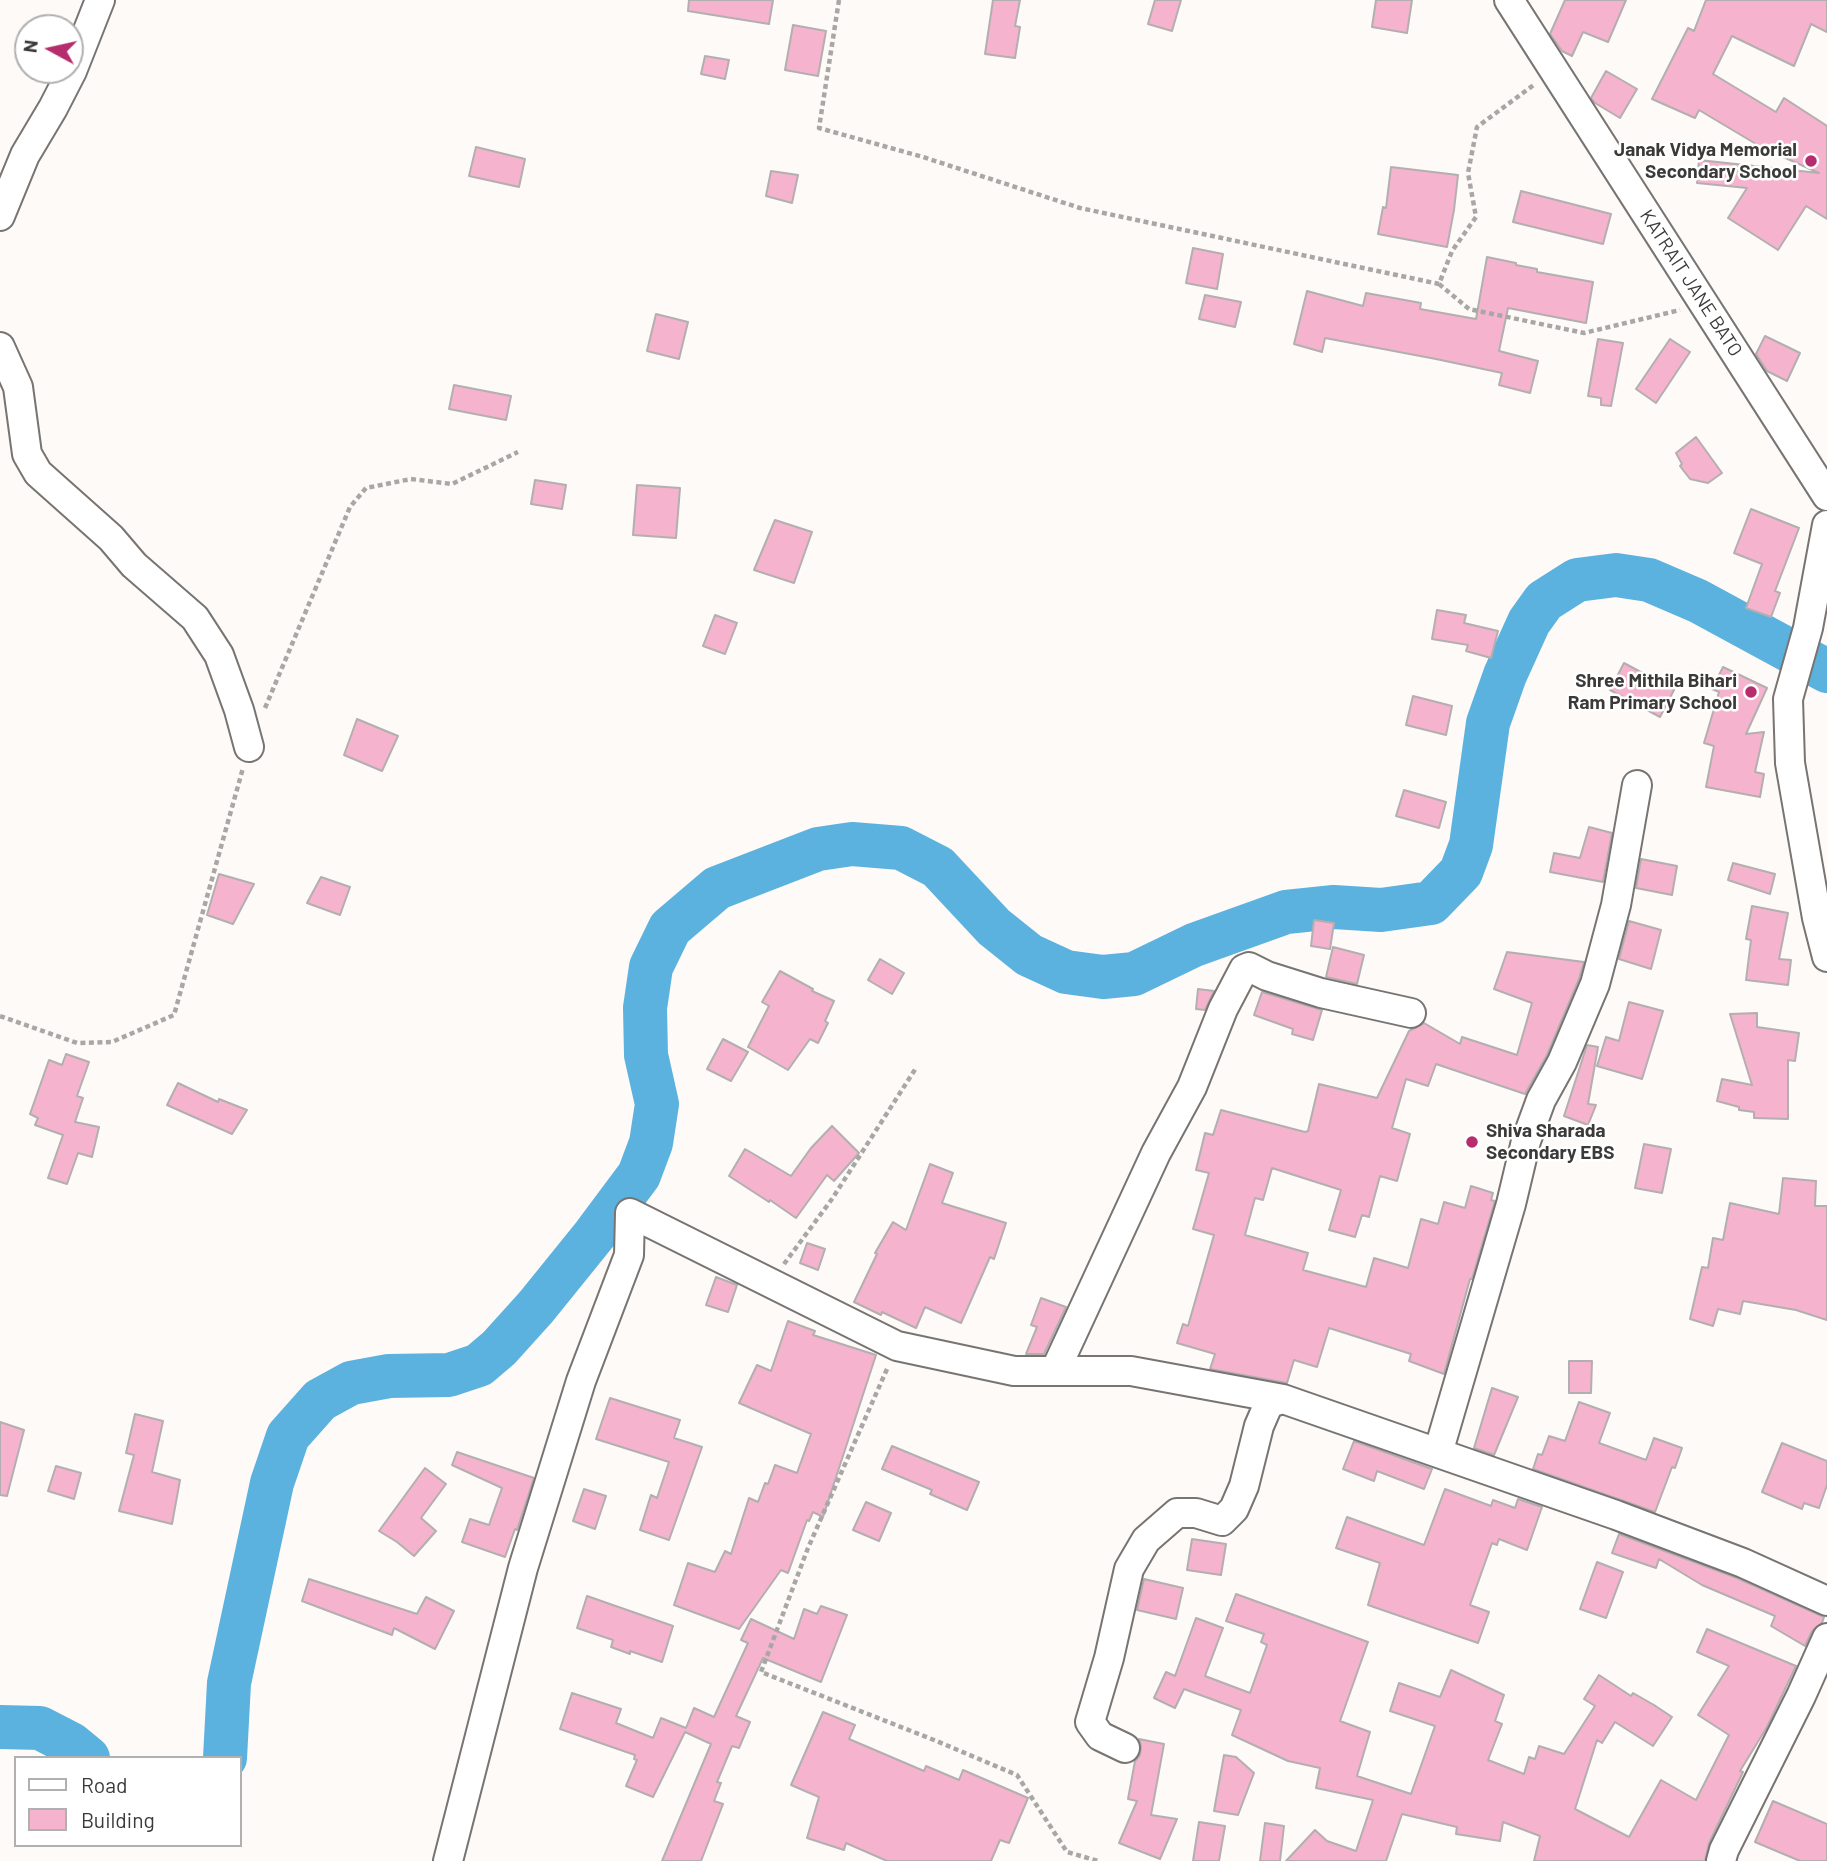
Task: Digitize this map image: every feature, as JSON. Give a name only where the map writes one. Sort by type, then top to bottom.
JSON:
[{"type":"street","points":[[0,216],[25,155],[72,71],[100,0]]},
{"type":"street","name":"KATRAIT JANE BATO","points":[[1509,0],[1827,496]]},
{"type":"street","points":[[0,347],[18,387],[27,454],[38,473],[111,538],[134,565],[195,618],[219,655],[249,747]]},
{"type":"street","points":[[1827,526],[1808,628],[1788,699],[1790,763],[1817,918],[1827,957]]},
{"type":"street","points":[[1438,1453],[1511,1204],[1526,1141],[1595,984],[1616,905],[1637,785]]},
{"type":"street","points":[[1055,1371],[1156,1153],[1192,1087],[1223,1009],[1244,969],[1249,967],[1267,976],[1321,993],[1412,1013]]},
{"type":"street","points":[[448,1861],[523,1568],[581,1381],[629,1255],[630,1213],[897,1346],[1014,1371],[1131,1371],[1283,1399],[1616,1515],[1730,1559],[1827,1601]]},
{"type":"street","points":[[1125,1748],[1100,1736],[1090,1722],[1109,1658],[1129,1569],[1146,1539],[1177,1513],[1196,1513],[1222,1521],[1234,1509],[1244,1486],[1259,1426],[1269,1403],[1283,1399]]},
{"type":"street","points":[[1721,1861],[1827,1638]]},
{"type":"path","points":[[839,0],[819,128],[923,157],[1080,208],[1439,284],[1469,309],[1584,334],[1704,304]]},
{"type":"path","points":[[1439,284],[1452,251],[1476,217],[1468,173],[1477,127],[1554,70]]},
{"type":"path","points":[[769,1284],[832,1199],[916,1068]]},
{"type":"path","points":[[897,1346],[808,1548],[761,1672],[1017,1775],[1067,1852],[1098,1861]]},
{"type":"building","points":[[689,0],[773,0],[769,24],[688,11]]},
{"type":"building","points":[[993,0],[1020,0],[1015,26],[1020,27],[1015,58],[985,54]]},
{"type":"building","points":[[1155,0],[1181,0],[1172,31],[1148,24]]},
{"type":"building","points":[[1376,0],[1412,0],[1407,33],[1372,27]]},
{"type":"building","points":[[1565,0],[1626,0],[1608,42],[1583,32],[1572,56],[1562,51],[1550,34]]},
{"type":"building","points":[[1706,0],[1827,0],[1827,32],[1811,24],[1794,66],[1732,36],[1713,74],[1776,112],[1784,98],[1827,126],[1827,219],[1806,206],[1778,250],[1728,218],[1747,188],[1697,183],[1699,160],[1819,173],[1761,147],[1699,110],[1695,118],[1652,99],[1688,28],[1694,31]]},
{"type":"building","points":[[793,25],[826,31],[818,76],[785,70]]},
{"type":"building","points":[[705,56],[729,60],[725,79],[701,74]]},
{"type":"building","points":[[1606,71],[1637,89],[1620,118],[1591,98]]},
{"type":"building","points":[[476,147],[525,159],[519,187],[469,176]]},
{"type":"building","points":[[1391,167],[1458,175],[1447,247],[1378,234],[1383,207],[1386,208]]},
{"type":"building","points":[[771,171],[798,175],[792,203],[766,196]]},
{"type":"building","points":[[1521,191],[1611,214],[1603,244],[1513,222]]},
{"type":"building","points":[[1193,248],[1223,254],[1217,289],[1186,283]]},
{"type":"building","points":[[1487,257],[1537,269],[1537,272],[1593,282],[1586,323],[1508,308],[1499,351],[1538,361],[1530,393],[1499,385],[1502,373],[1436,359],[1325,338],[1322,352],[1294,344],[1307,291],[1363,306],[1366,293],[1421,303],[1420,309],[1476,319]]},
{"type":"building","points":[[1205,295],[1241,302],[1235,327],[1199,319]]},
{"type":"building","points":[[656,314],[688,322],[679,359],[647,351]]},
{"type":"building","points":[[1765,336],[1800,353],[1787,381],[1767,371],[1756,354]]},
{"type":"building","points":[[1598,339],[1623,343],[1611,406],[1601,405],[1601,398],[1588,396]]},
{"type":"building","points":[[1670,339],[1690,352],[1656,403],[1636,389]]},
{"type":"building","points":[[454,385],[511,396],[506,420],[449,409]]},
{"type":"building","points":[[1696,437],[1722,473],[1708,483],[1690,479],[1680,466],[1682,464],[1676,453]]},
{"type":"building","points":[[535,480],[566,485],[562,509],[531,504]]},
{"type":"building","points":[[637,485],[680,488],[676,538],[633,535]]},
{"type":"building","points":[[1751,509],[1799,528],[1775,591],[1780,593],[1771,617],[1746,608],[1762,564],[1734,553]]},
{"type":"building","points":[[775,520],[812,532],[794,583],[754,570]]},
{"type":"building","points":[[1437,610],[1466,615],[1464,623],[1498,631],[1491,658],[1466,651],[1468,645],[1432,639]]},
{"type":"building","points":[[715,615],[737,623],[725,654],[703,646]]},
{"type":"building","points":[[1624,663],[1674,690],[1660,717],[1610,690]]},
{"type":"building","points":[[1723,667],[1767,688],[1746,734],[1764,732],[1755,772],[1764,774],[1760,797],[1706,787],[1714,746],[1704,743],[1719,692],[1712,689]]},
{"type":"building","points":[[1413,696],[1452,706],[1446,735],[1406,725]]},
{"type":"building","points":[[357,719],[398,736],[382,771],[344,755]]},
{"type":"building","points":[[1404,790],[1446,802],[1439,828],[1396,816]]},
{"type":"building","points":[[1589,827],[1612,833],[1603,882],[1550,872],[1554,853],[1580,858]]},
{"type":"building","points":[[1641,859],[1677,866],[1672,895],[1636,888]]},
{"type":"building","points":[[1733,863],[1775,874],[1770,894],[1728,880]]},
{"type":"building","points":[[219,874],[254,884],[233,924],[207,915]]},
{"type":"building","points":[[321,877],[350,887],[340,915],[307,903]]},
{"type":"building","points":[[1752,906],[1788,913],[1779,959],[1791,960],[1788,985],[1746,980],[1751,940],[1746,939]]},
{"type":"building","points":[[1314,920],[1334,923],[1330,949],[1311,946]]},
{"type":"building","points":[[1629,921],[1661,930],[1651,969],[1619,959]]},
{"type":"building","points":[[1333,947],[1364,955],[1357,984],[1326,977]]},
{"type":"building","points":[[1507,952],[1584,962],[1547,1055],[1525,1094],[1436,1064],[1428,1086],[1406,1079],[1392,1128],[1410,1134],[1397,1181],[1380,1176],[1369,1217],[1362,1215],[1355,1237],[1329,1230],[1341,1190],[1272,1168],[1263,1200],[1255,1198],[1245,1235],[1308,1253],[1303,1270],[1366,1287],[1374,1258],[1408,1268],[1421,1219],[1438,1224],[1444,1202],[1465,1208],[1471,1186],[1493,1193],[1491,1200],[1495,1201],[1444,1374],[1409,1361],[1411,1354],[1329,1328],[1317,1367],[1294,1360],[1287,1383],[1210,1369],[1215,1354],[1177,1343],[1183,1324],[1188,1326],[1214,1235],[1193,1229],[1209,1173],[1196,1170],[1205,1133],[1213,1135],[1221,1110],[1308,1131],[1319,1084],[1377,1098],[1409,1031],[1424,1023],[1460,1044],[1462,1037],[1517,1055],[1532,1003],[1494,989]]},
{"type":"building","points":[[880,959],[904,973],[892,994],[868,980]]},
{"type":"building","points":[[780,971],[834,1001],[825,1021],[828,1023],[818,1043],[810,1039],[788,1070],[748,1047],[769,1006],[762,1002]]},
{"type":"building","points":[[1198,989],[1214,991],[1205,1010],[1196,1009]]},
{"type":"building","points":[[1262,992],[1322,1010],[1313,1040],[1292,1034],[1293,1029],[1254,1015]]},
{"type":"building","points":[[1629,1002],[1663,1011],[1642,1079],[1597,1066],[1606,1037],[1619,1041]]},
{"type":"building","points":[[1757,1013],[1757,1027],[1799,1033],[1795,1061],[1788,1060],[1788,1119],[1754,1118],[1754,1112],[1739,1110],[1739,1107],[1717,1101],[1722,1079],[1752,1085],[1730,1014]]},
{"type":"building","points":[[723,1039],[748,1052],[731,1081],[707,1069]]},
{"type":"building","points":[[1587,1045],[1598,1047],[1588,1104],[1596,1105],[1588,1125],[1564,1116]]},
{"type":"building","points":[[66,1054],[89,1062],[77,1096],[83,1098],[75,1122],[99,1127],[92,1157],[78,1153],[67,1184],[48,1178],[63,1135],[35,1125],[38,1118],[30,1114],[49,1060],[62,1065]]},
{"type":"building","points":[[178,1083],[218,1102],[219,1099],[247,1110],[232,1134],[167,1105]]},
{"type":"building","points":[[832,1126],[859,1153],[834,1181],[827,1175],[796,1218],[729,1176],[745,1149],[791,1176],[811,1148]]},
{"type":"building","points":[[1644,1144],[1671,1149],[1662,1193],[1635,1188]]},
{"type":"building","points":[[930,1164],[953,1173],[942,1203],[1006,1223],[994,1259],[990,1257],[961,1323],[925,1307],[916,1328],[854,1302],[877,1254],[875,1253],[893,1222],[906,1230]]},
{"type":"building","points":[[1783,1178],[1816,1181],[1815,1206],[1827,1206],[1827,1320],[1796,1310],[1743,1301],[1740,1314],[1718,1309],[1713,1326],[1690,1319],[1702,1267],[1708,1268],[1713,1238],[1723,1240],[1730,1203],[1779,1214]]},
{"type":"building","points":[[807,1243],[825,1249],[818,1270],[800,1263]]},
{"type":"building","points":[[716,1277],[737,1285],[728,1312],[706,1305]]},
{"type":"building","points":[[1041,1298],[1066,1307],[1044,1354],[1026,1354],[1037,1327],[1031,1325]]},
{"type":"building","points":[[788,1321],[815,1331],[813,1335],[876,1355],[823,1517],[813,1512],[809,1521],[807,1520],[788,1573],[781,1570],[739,1629],[674,1605],[688,1563],[715,1572],[725,1551],[731,1554],[749,1498],[758,1502],[775,1465],[797,1473],[811,1434],[739,1403],[757,1365],[771,1371]]},
{"type":"building","points":[[1569,1361],[1592,1361],[1591,1393],[1569,1393]]},
{"type":"building","points":[[1492,1388],[1518,1397],[1494,1455],[1474,1448]]},
{"type":"building","points":[[610,1398],[680,1420],[674,1438],[702,1447],[669,1540],[640,1530],[651,1495],[657,1498],[669,1462],[596,1439]]},
{"type":"building","points":[[1579,1402],[1610,1413],[1599,1443],[1646,1460],[1654,1438],[1682,1448],[1655,1512],[1533,1469],[1549,1436],[1565,1441]]},
{"type":"building","points":[[135,1414],[163,1421],[152,1472],[180,1480],[172,1524],[119,1511],[134,1455],[126,1453]]},
{"type":"building","points":[[0,1422],[24,1430],[7,1496],[0,1495]]},
{"type":"building","points":[[1354,1441],[1432,1469],[1424,1489],[1377,1471],[1374,1481],[1343,1469]]},
{"type":"building","points":[[1782,1443],[1827,1461],[1827,1485],[1819,1508],[1804,1503],[1802,1509],[1762,1492]]},
{"type":"building","points":[[892,1446],[979,1482],[967,1510],[930,1494],[932,1490],[882,1469]]},
{"type":"building","points":[[457,1452],[534,1478],[505,1557],[462,1542],[470,1519],[489,1525],[502,1488],[452,1465]]},
{"type":"building","points":[[56,1466],[81,1473],[74,1499],[48,1491]]},
{"type":"building","points":[[425,1468],[446,1484],[421,1518],[436,1531],[414,1556],[379,1531]]},
{"type":"building","points":[[584,1489],[606,1496],[595,1529],[573,1521]]},
{"type":"building","points":[[1445,1489],[1491,1506],[1493,1500],[1515,1508],[1518,1499],[1542,1507],[1527,1550],[1499,1539],[1497,1545],[1492,1543],[1470,1605],[1489,1612],[1478,1643],[1368,1605],[1380,1563],[1336,1548],[1347,1517],[1424,1545]]},
{"type":"building","points":[[866,1502],[891,1513],[879,1541],[853,1530]]},
{"type":"building","points":[[1619,1534],[1737,1578],[1824,1617],[1822,1623],[1812,1631],[1805,1646],[1771,1626],[1775,1616],[1702,1585],[1659,1559],[1656,1568],[1612,1553]]},
{"type":"building","points":[[1192,1539],[1226,1544],[1221,1575],[1187,1570]]},
{"type":"building","points":[[1597,1562],[1623,1572],[1606,1618],[1580,1609]]},
{"type":"building","points":[[309,1579],[417,1614],[426,1597],[454,1611],[435,1649],[394,1628],[392,1635],[302,1601]]},
{"type":"building","points":[[1144,1579],[1183,1588],[1176,1619],[1137,1610]]},
{"type":"building","points":[[1236,1594],[1368,1642],[1340,1721],[1370,1732],[1357,1776],[1411,1794],[1435,1726],[1390,1711],[1399,1683],[1440,1697],[1451,1670],[1504,1695],[1495,1721],[1502,1724],[1488,1760],[1524,1774],[1529,1757],[1535,1759],[1539,1746],[1564,1754],[1595,1706],[1584,1699],[1599,1675],[1631,1696],[1633,1693],[1654,1705],[1672,1717],[1653,1746],[1615,1722],[1602,1743],[1597,1740],[1575,1809],[1629,1837],[1661,1780],[1696,1800],[1729,1735],[1698,1715],[1729,1666],[1697,1652],[1707,1629],[1796,1666],[1767,1727],[1740,1771],[1743,1772],[1709,1843],[1705,1861],[1534,1861],[1540,1836],[1503,1822],[1500,1841],[1456,1834],[1457,1827],[1402,1814],[1386,1861],[1286,1861],[1315,1830],[1327,1841],[1356,1851],[1373,1800],[1316,1788],[1320,1768],[1288,1761],[1232,1735],[1241,1710],[1184,1689],[1175,1708],[1154,1698],[1166,1672],[1175,1676],[1196,1618],[1223,1628],[1205,1676],[1250,1693],[1267,1645],[1261,1642],[1264,1634],[1226,1621]]},
{"type":"building","points":[[587,1596],[673,1626],[662,1662],[611,1647],[613,1640],[577,1628]]},
{"type":"building","points":[[821,1606],[847,1615],[821,1682],[763,1658],[736,1716],[750,1722],[739,1748],[732,1746],[717,1782],[721,1783],[714,1801],[723,1804],[701,1861],[662,1861],[711,1744],[685,1732],[653,1797],[626,1786],[637,1760],[634,1759],[635,1755],[560,1729],[572,1693],[621,1709],[616,1723],[653,1738],[661,1718],[686,1728],[694,1708],[714,1717],[748,1643],[741,1640],[751,1619],[794,1639],[804,1609],[817,1614]]},
{"type":"building","points":[[823,1712],[855,1725],[849,1739],[924,1771],[926,1766],[959,1780],[963,1770],[1028,1798],[1009,1843],[1000,1840],[991,1861],[887,1861],[846,1843],[844,1850],[807,1838],[819,1797],[791,1785]]},
{"type":"building","points":[[1139,1739],[1164,1744],[1151,1815],[1177,1819],[1160,1859],[1119,1843],[1137,1801],[1128,1799],[1135,1761],[1140,1755]]},
{"type":"building","points":[[1224,1755],[1236,1757],[1254,1773],[1238,1815],[1214,1811]]},
{"type":"building","points":[[1773,1801],[1827,1824],[1827,1861],[1800,1861],[1755,1842]]},
{"type":"building","points":[[1199,1822],[1225,1826],[1219,1861],[1193,1861]]},
{"type":"building","points":[[1265,1823],[1284,1826],[1280,1861],[1260,1861]]},
{"type":"waterway","points":[[225,1756],[229,1683],[272,1483],[288,1436],[320,1400],[351,1383],[389,1376],[449,1375],[479,1365],[499,1348],[536,1307],[595,1234],[639,1175],[651,1143],[657,1104],[646,1055],[645,1008],[651,967],[670,928],[717,888],[818,849],[852,844],[901,848],[938,867],[994,927],[1029,955],[1066,972],[1103,977],[1134,974],[1194,945],[1286,912],[1334,907],[1381,910],[1431,903],[1461,872],[1471,845],[1488,723],[1505,675],[1529,622],[1544,601],[1577,580],[1616,575],[1649,580],[1698,601],[1827,671]]},
{"type":"waterway","points":[[0,1727],[40,1728],[71,1744],[86,1756]]},
{"type":"place","name":"Janak Vidya Memorial Secondary School","points":[[1811,161]]},
{"type":"place","name":"Shree Mithila Bihari Ram Primary School","points":[[1751,692]]},
{"type":"place","name":"Shiva Sharada Secondary EBS","points":[[1472,1142]]}]
